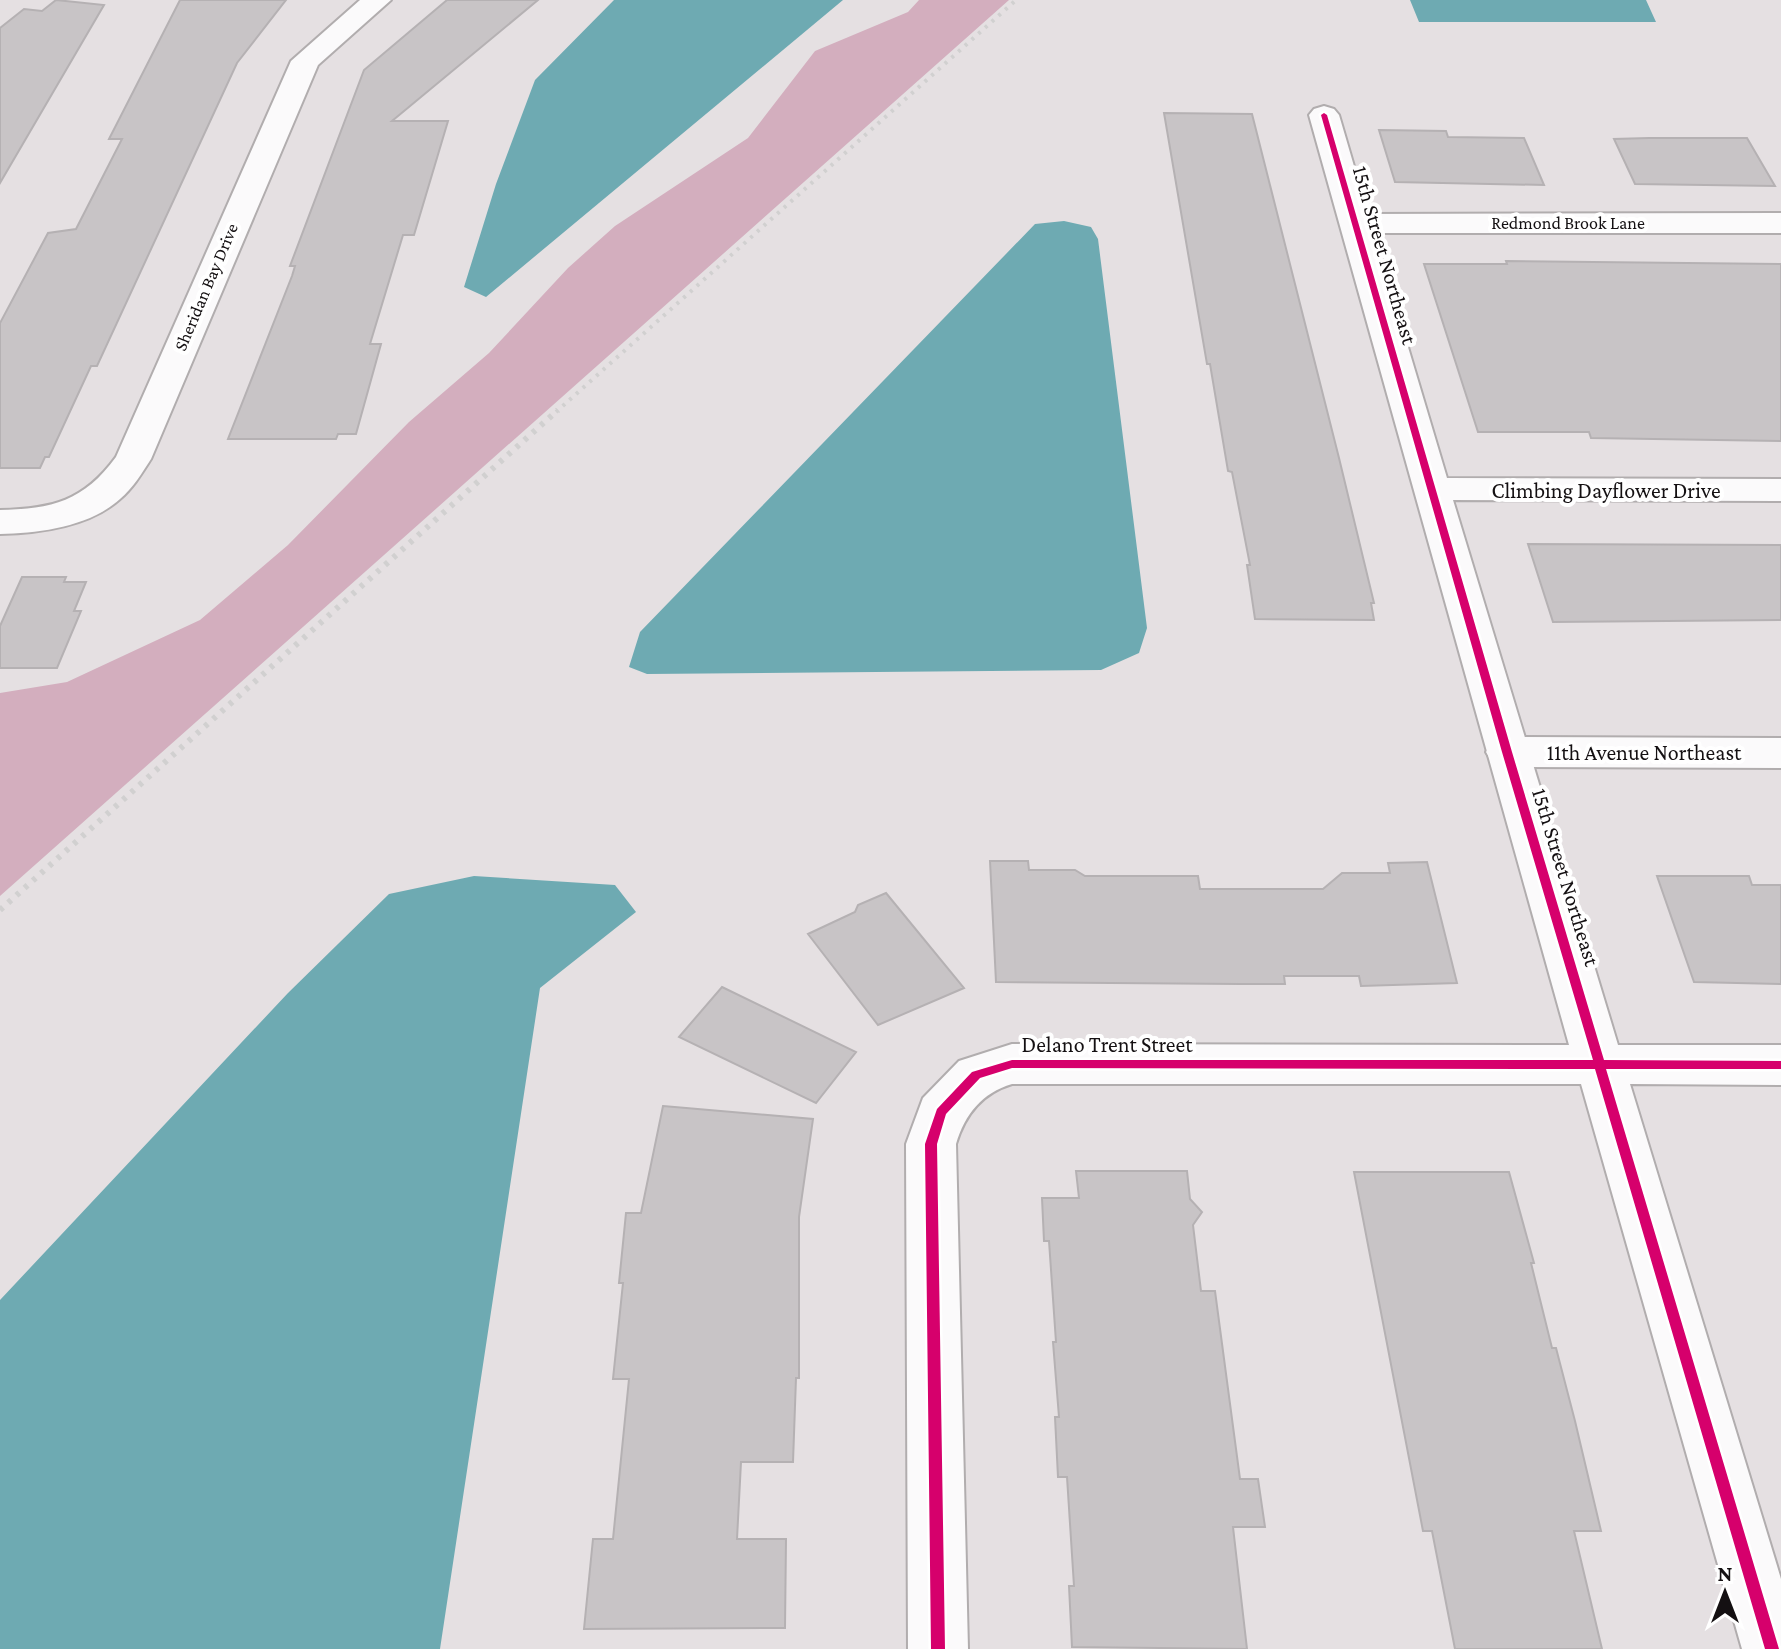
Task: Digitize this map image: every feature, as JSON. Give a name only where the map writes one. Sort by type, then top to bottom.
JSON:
[{"type":"street","name":"Sheridan Bay Drive","points":[[0,522],[25,522],[76,509],[108,491],[133,459],[305,61],[377,0]]},
{"type":"street","name":"15th Street Northeast","points":[[1324,115],[1507,752],[1772,1649]]},
{"type":"street","name":"Redmond Brook Lane","points":[[1355,224],[1781,223]]},
{"type":"street","name":"Climbing Dayflower Drive","points":[[1432,489],[1781,490]]},
{"type":"street","name":"11th Avenue Northeast","points":[[1507,752],[1781,753]]},
{"type":"street","name":"Delano Trent Street","points":[[938,1649],[931,1144],[941,1112],[976,1075],[1012,1064],[1781,1065]]},
{"type":"shaded area","points":[[919,0],[1009,0],[0,896],[0,693],[67,682],[200,620],[288,545],[409,422],[489,353],[568,268],[615,226],[748,138],[815,51],[908,12]]},
{"type":"water","points":[[614,0],[843,0],[486,297],[464,287],[496,184],[535,80]]},
{"type":"water","points":[[1410,0],[1646,0],[1656,22],[1419,22]]},
{"type":"water","points":[[1064,221],[1091,227],[1098,239],[1147,628],[1139,653],[1101,670],[647,674],[629,667],[640,632],[1035,224]]},
{"type":"water","points":[[474,876],[615,885],[636,912],[540,988],[440,1649],[0,1649],[0,1300],[288,993],[389,894]]},
{"type":"building","points":[[56,0],[104,5],[0,183],[0,28],[24,9],[42,11]]},
{"type":"building","points":[[180,0],[286,0],[237,63],[97,366],[91,366],[49,457],[45,457],[40,468],[0,468],[0,323],[48,233],[76,229],[122,139],[109,139]]},
{"type":"building","points":[[447,0],[538,0],[392,121],[448,121],[414,235],[403,235],[370,344],[381,344],[356,434],[338,434],[336,439],[228,439],[292,276],[295,266],[290,266],[364,70]]},
{"type":"building","points":[[1164,113],[1252,114],[1374,603],[1371,603],[1374,620],[1255,619],[1247,565],[1250,565],[1232,472],[1228,471],[1210,364],[1207,364]]},
{"type":"building","points":[[1379,130],[1446,131],[1448,137],[1524,138],[1544,185],[1395,182]]},
{"type":"building","points":[[1747,138],[1775,186],[1635,184],[1614,139]]},
{"type":"building","points":[[1506,261],[1781,264],[1781,441],[1591,438],[1589,432],[1478,432],[1424,264],[1507,264]]},
{"type":"building","points":[[1528,544],[1781,545],[1781,620],[1553,622]]},
{"type":"building","points":[[22,577],[66,577],[64,582],[86,582],[74,611],[81,611],[57,668],[0,668],[0,626]]},
{"type":"building","points":[[990,861],[1028,861],[1029,870],[1075,870],[1085,876],[1198,876],[1200,889],[1323,889],[1342,873],[1390,873],[1388,863],[1427,862],[1457,983],[1361,986],[1359,976],[1284,976],[1285,984],[996,982]]},
{"type":"building","points":[[1657,876],[1749,876],[1752,885],[1781,885],[1781,984],[1694,982]]},
{"type":"building","points":[[886,893],[964,988],[878,1025],[808,934],[855,912],[858,905]]},
{"type":"building","points":[[722,987],[856,1052],[816,1103],[679,1037]]},
{"type":"building","points":[[663,1106],[813,1119],[799,1217],[799,1378],[796,1378],[793,1462],[741,1462],[737,1539],[786,1539],[785,1628],[584,1629],[593,1539],[613,1539],[629,1379],[613,1379],[623,1283],[619,1283],[626,1213],[641,1213]]},
{"type":"building","points":[[1076,1171],[1187,1171],[1190,1199],[1202,1212],[1193,1225],[1201,1291],[1215,1291],[1240,1479],[1258,1479],[1265,1527],[1233,1527],[1247,1649],[1072,1647],[1069,1586],[1074,1586],[1067,1477],[1058,1477],[1055,1417],[1059,1417],[1053,1342],[1056,1342],[1049,1241],[1044,1241],[1042,1198],[1079,1198]]},
{"type":"building","points":[[1354,1172],[1509,1172],[1601,1531],[1574,1531],[1602,1649],[1455,1649],[1432,1531],[1423,1531]]},
{"type":"railway","points":[[556,412],[1016,0]]},
{"type":"railway","points":[[0,910],[558,410]]},
{"type":"cycle path","points":[[1324,115],[1507,752],[1772,1649]]},
{"type":"cycle path","points":[[938,1649],[931,1144],[941,1112],[976,1075],[1012,1064],[1781,1065]]}]
